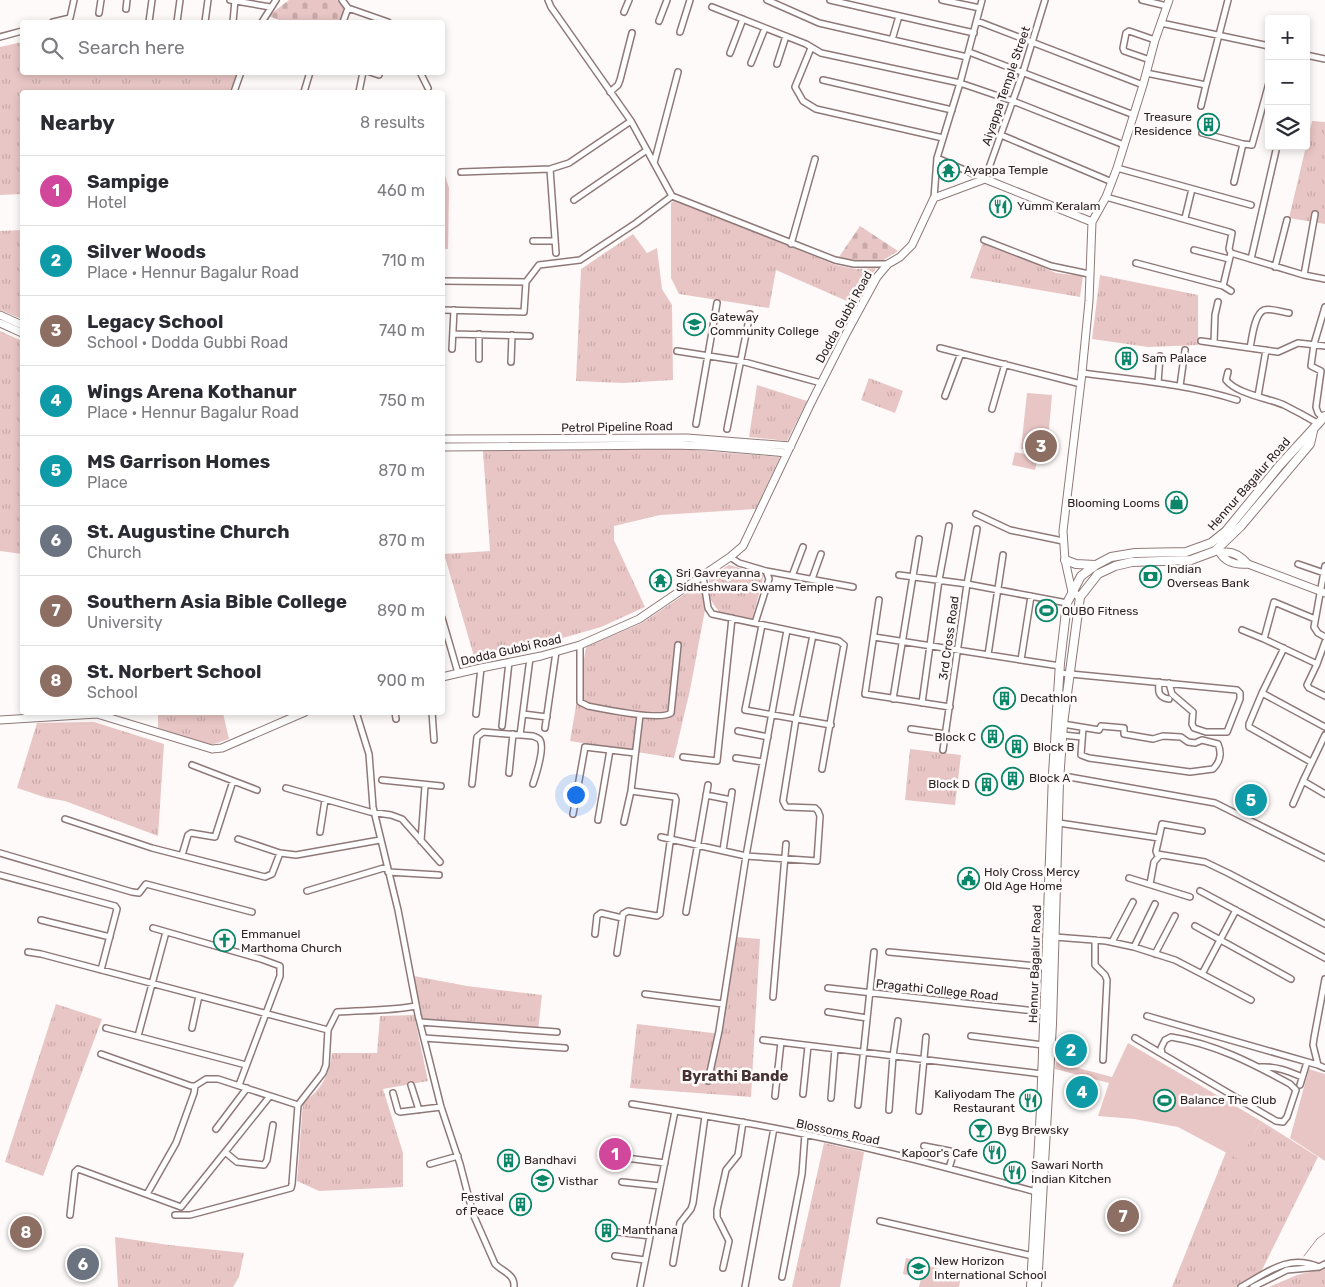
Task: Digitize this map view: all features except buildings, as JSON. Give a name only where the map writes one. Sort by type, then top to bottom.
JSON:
[{"type":"main road","name":"Hennur Bagalur Road","points":[[1037,1287],[1039,1211],[1052,1024],[1059,823],[1057,775],[1080,597],[1098,574],[1115,566],[1132,562],[1191,560],[1215,549],[1241,526],[1310,444],[1313,431],[1323,419]]},
{"type":"main road","name":"Hennur Bagalur Road","points":[[1031,1287],[1039,1211],[1036,1192],[1046,967],[1057,775],[1060,670],[1067,603],[1081,576],[1096,565],[1116,556],[1135,553],[1186,552],[1215,549]]},
{"type":"main road","points":[[1066,560],[1076,564],[1096,565]]},
{"type":"street","points":[[62,20],[70,18],[74,0]]},
{"type":"street","points":[[99,13],[101,0]]},
{"type":"street","points":[[126,9],[127,0]]},
{"type":"street","points":[[149,20],[152,0]]},
{"type":"street","points":[[177,20],[180,0]]},
{"type":"street","points":[[205,20],[208,0]]},
{"type":"street","points":[[233,20],[234,0],[270,7]]},
{"type":"street","points":[[263,20],[276,0]]},
{"type":"street","points":[[342,0],[348,8],[382,20]]},
{"type":"street","points":[[548,0],[631,121],[672,196],[834,260],[854,264],[888,264]]},
{"type":"street","points":[[624,12],[629,0]]},
{"type":"street","points":[[659,21],[667,0]]},
{"type":"street","points":[[680,32],[690,0]]},
{"type":"street","points":[[767,0],[818,23],[892,40],[968,54],[1023,72],[1134,115]]},
{"type":"street","points":[[830,0],[974,33]]},
{"type":"street","points":[[942,0],[980,8]]},
{"type":"street","points":[[982,0],[978,21],[937,158],[934,198],[985,179]]},
{"type":"street","name":"Aiyappa Temple Street","points":[[985,179],[1023,72],[1044,0]]},
{"type":"street","points":[[1080,597],[1072,592],[1063,541],[1089,301],[1092,222],[1106,197],[1117,168],[1168,3],[1142,0]]},
{"type":"street","points":[[1201,106],[1228,0]]},
{"type":"street","points":[[712,7],[786,36],[821,53],[960,83],[1013,101],[1124,145]]},
{"type":"street","points":[[344,20],[348,8]]},
{"type":"street","points":[[892,40],[900,16]]},
{"type":"street","points":[[730,53],[743,19]]},
{"type":"street","points":[[978,21],[1143,86]]},
{"type":"street","points":[[1161,23],[1265,45]]},
{"type":"street","points":[[751,63],[765,28]]},
{"type":"street","points":[[1150,60],[1124,51],[1126,34],[1129,31],[1134,31],[1155,40]]},
{"type":"street","points":[[0,37],[20,32]]},
{"type":"street","points":[[610,92],[620,80],[632,33]]},
{"type":"street","points":[[777,64],[786,36]]},
{"type":"street","points":[[811,48],[795,87],[803,101],[816,109],[944,138]]},
{"type":"street","points":[[1310,55],[1325,59]]},
{"type":"street","points":[[654,162],[678,72]]},
{"type":"street","points":[[1146,73],[1206,85]]},
{"type":"street","points":[[235,90],[241,75]]},
{"type":"street","points":[[305,90],[309,75]]},
{"type":"street","points":[[359,90],[362,75]]},
{"type":"street","points":[[422,75],[428,88]]},
{"type":"street","points":[[823,80],[952,110]]},
{"type":"street","points":[[1202,133],[1252,145],[1265,98]]},
{"type":"street","points":[[460,172],[550,169],[569,163],[631,121]]},
{"type":"street","points":[[1001,135],[1112,182]]},
{"type":"street","points":[[1234,182],[1243,144]]},
{"type":"street","points":[[574,200],[647,150]]},
{"type":"street","points":[[1251,259],[1276,150]]},
{"type":"street","points":[[791,244],[815,158]]},
{"type":"street","points":[[937,158],[1092,222]]},
{"type":"street","points":[[1117,168],[1251,205]]},
{"type":"street","points":[[550,169],[556,253]]},
{"type":"street","points":[[1185,218],[1192,189]]},
{"type":"street","points":[[445,310],[524,312],[526,282],[538,266],[580,260],[636,223],[672,196]]},
{"type":"street","points":[[1106,197],[1185,218],[1232,233],[1229,250],[1231,253],[1223,286]]},
{"type":"street","name":"Dodda Gubbi Road","points":[[445,676],[580,645],[639,619],[744,546],[846,332],[877,277],[888,264],[900,257],[912,245],[934,198]]},
{"type":"street","points":[[1304,275],[1315,214]]},
{"type":"street","points":[[1275,266],[1287,220]]},
{"type":"street","points":[[984,240],[1050,266],[1089,274]]},
{"type":"street","points":[[533,241],[554,241]]},
{"type":"street","points":[[1194,250],[1229,259]]},
{"type":"street","points":[[1231,253],[1304,275],[1325,279]]},
{"type":"street","points":[[1136,263],[1223,286],[1231,291]]},
{"type":"street","points":[[445,281],[526,282]]},
{"type":"street","points":[[1214,343],[1215,315],[1218,302]]},
{"type":"street","points":[[696,424],[717,304]]},
{"type":"street","points":[[1323,419],[1316,407],[1321,370],[1311,366],[1314,344],[1325,307]]},
{"type":"street","points":[[452,349],[454,310]]},
{"type":"street","points":[[1250,348],[1256,322],[1261,312],[1265,310],[1289,313]]},
{"type":"street","points":[[727,429],[750,314]]},
{"type":"street","points":[[1,319],[20,324]]},
{"type":"street","points":[[1,319],[20,332]]},
{"type":"street","points":[[453,334],[530,336]]},
{"type":"street","points":[[478,359],[479,334]]},
{"type":"street","points":[[511,362],[512,336]]},
{"type":"street","points":[[1201,341],[1280,352],[1295,344],[1325,346]]},
{"type":"street","points":[[940,348],[1081,384]]},
{"type":"street","points":[[1180,386],[1185,350]]},
{"type":"street","points":[[1258,396],[1266,350]]},
{"type":"street","points":[[677,351],[741,361],[821,384]]},
{"type":"street","points":[[945,396],[961,353]]},
{"type":"street","points":[[1158,383],[1160,356]]},
{"type":"street","points":[[992,409],[1005,364]]},
{"type":"street","points":[[1228,372],[1226,380],[1230,384],[1323,419]]},
{"type":"street","points":[[1082,373],[1180,386],[1237,400]]},
{"type":"street","name":"Petrol Pipeline Road","points":[[445,447],[706,438],[789,450]]},
{"type":"street","name":"Petrol Pipeline Road","points":[[445,439],[562,443]]},
{"type":"street","points":[[976,514],[1010,530],[1063,541]]},
{"type":"street","points":[[922,703],[949,526]]},
{"type":"street","name":"3rd Cross Road","points":[[943,750],[967,584],[977,529]]},
{"type":"street","points":[[893,699],[919,539]]},
{"type":"street","points":[[792,576],[803,547]]},
{"type":"street","points":[[1215,549],[1223,559],[1230,562],[1248,564],[1323,592]]},
{"type":"street","points":[[812,579],[821,554]]},
{"type":"street","points":[[988,655],[1003,555]]},
{"type":"street","points":[[730,557],[739,563],[766,572],[853,587]]},
{"type":"street","points":[[1298,564],[1324,572]]},
{"type":"street","points":[[1325,566],[1323,592],[1314,627],[1318,633],[1325,637]]},
{"type":"street","points":[[756,623],[769,579],[766,572]]},
{"type":"street","points":[[899,575],[967,584],[1067,603]]},
{"type":"street","points":[[703,576],[710,612],[838,641],[844,645],[822,768]]},
{"type":"street","points":[[1021,660],[1031,596]]},
{"type":"street","points":[[879,600],[865,694],[950,707]]},
{"type":"street","points":[[1264,639],[1274,602],[1315,619]]},
{"type":"street","points":[[683,757],[718,761],[732,618]]},
{"type":"street","points":[[762,625],[745,710],[831,725]]},
{"type":"street","points":[[445,628],[458,674]]},
{"type":"street","points":[[708,1080],[723,1004],[746,856],[787,630]]},
{"type":"street","points":[[1242,630],[1317,664]]},
{"type":"street","points":[[662,837],[746,856],[816,861],[820,816],[818,811],[815,808],[786,807],[783,801],[812,635]]},
{"type":"street","points":[[874,637],[1021,660],[1070,674],[1159,682],[1169,683],[1237,690],[1240,693],[1240,699],[1227,732],[1206,732],[1194,728],[1192,724],[1193,712],[1172,694],[1169,683]]},
{"type":"street","points":[[1325,642],[1307,685],[1309,688],[1325,696]]},
{"type":"street","points":[[580,645],[580,702],[588,706],[640,715],[666,716],[671,713],[678,645]]},
{"type":"street","points":[[1284,648],[1262,693],[1249,727],[1311,762]]},
{"type":"street","points":[[545,728],[556,652]]},
{"type":"street","points":[[520,735],[530,658]]},
{"type":"street","points":[[502,726],[509,662]]},
{"type":"street","points":[[476,714],[481,668]]},
{"type":"street","points":[[1159,682],[1160,697],[1169,699]]},
{"type":"street","points":[[1262,693],[1325,727]]},
{"type":"street","points":[[523,714],[546,718]]},
{"type":"street","points":[[0,720],[45,715]]},
{"type":"street","points":[[103,715],[212,749],[222,748],[297,715]]},
{"type":"street","points":[[357,715],[369,754],[374,813],[398,910],[416,1006],[441,1106],[458,1156],[473,1214],[495,1264],[512,1276],[514,1287]]},
{"type":"street","points":[[432,715],[434,740]]},
{"type":"street","points":[[624,822],[631,791],[640,715]]},
{"type":"street","points":[[1063,724],[1098,730],[1101,726],[1124,728],[1124,734],[1153,739],[1164,736],[1181,737],[1195,744],[1202,740],[1218,744],[1221,750],[1218,764],[1213,769],[1190,772],[1089,758],[1081,755],[1083,728]]},
{"type":"street","points":[[911,729],[946,734]]},
{"type":"street","points":[[738,731],[768,738]]},
{"type":"street","points":[[472,784],[477,737],[482,732],[539,738],[541,742],[538,768],[533,784]]},
{"type":"street","points":[[509,773],[514,734]]},
{"type":"street","points":[[1063,735],[1082,738]]},
{"type":"street","points":[[1293,804],[1325,735]]},
{"type":"street","points":[[573,814],[585,747],[635,753]]},
{"type":"street","points":[[598,820],[610,750]]},
{"type":"street","points":[[736,758],[763,762]]},
{"type":"street","points":[[192,765],[257,790]]},
{"type":"street","points":[[1057,775],[1215,802],[1325,858]]},
{"type":"street","points":[[382,780],[425,786],[441,786]]},
{"type":"street","points":[[182,855],[188,835],[191,833],[215,837],[233,781]]},
{"type":"street","points":[[1304,781],[1325,794]]},
{"type":"street","points":[[686,912],[708,785]]},
{"type":"street","points":[[421,841],[425,786]]},
{"type":"street","points":[[286,788],[325,800],[402,819],[440,862]]},
{"type":"street","points":[[617,953],[623,914],[628,911],[657,916],[660,914],[676,798],[631,791]]},
{"type":"street","points":[[722,850],[732,792]]},
{"type":"street","points":[[706,795],[731,800]]},
{"type":"street","points":[[320,832],[325,800]]},
{"type":"street","points":[[65,819],[152,848],[265,877],[272,874],[280,853]]},
{"type":"street","points":[[1059,823],[1159,838]]},
{"type":"street","points":[[1202,832],[1162,824],[1157,854],[1205,862],[1325,924]]},
{"type":"street","points":[[238,839],[280,853],[296,855],[380,840]]},
{"type":"street","points":[[773,997],[786,844]]},
{"type":"street","points":[[0,853],[132,892],[139,893],[146,884],[252,912]]},
{"type":"street","points":[[1150,884],[1154,862],[1160,855]]},
{"type":"street","points":[[307,891],[387,870],[439,875]]},
{"type":"street","points":[[0,875],[115,906],[117,912],[101,970]]},
{"type":"street","points":[[1129,878],[1190,897]]},
{"type":"street","points":[[1200,891],[1325,958]]},
{"type":"street","points":[[1112,942],[1133,902]]},
{"type":"street","points":[[1134,947],[1155,904]]},
{"type":"street","points":[[1202,974],[1236,910]]},
{"type":"street","points":[[595,934],[597,916],[599,914],[622,918]]},
{"type":"street","points":[[1155,954],[1175,916]]},
{"type":"street","points":[[41,920],[110,937]]},
{"type":"street","points":[[1195,926],[1291,979]]},
{"type":"street","points":[[153,928],[262,959],[280,966],[280,976],[239,1085]]},
{"type":"street","points":[[138,1036],[166,932]]},
{"type":"street","points":[[1055,937],[1112,942],[1175,960],[1251,1000]]},
{"type":"street","points":[[1095,940],[1095,965],[1105,975],[1107,980],[1103,1060]]},
{"type":"street","points":[[28,952],[328,1030]]},
{"type":"street","points":[[858,1105],[874,952]]},
{"type":"street","points":[[889,952],[1046,967]]},
{"type":"street","points":[[1318,1065],[1313,1045],[1325,981]]},
{"type":"street","name":"Pragathi College Road","points":[[828,988],[1044,1012]]},
{"type":"street","points":[[645,994],[723,1004]]},
{"type":"street","points":[[192,1028],[199,996]]},
{"type":"street","points":[[175,1215],[190,1215],[290,1188],[292,1184],[298,1105],[323,1073],[326,1065],[328,1030],[337,1012],[374,1009],[394,1010],[416,1006]]},
{"type":"street","points":[[828,1012],[867,1018]]},
{"type":"street","points":[[1146,1016],[1325,1068]]},
{"type":"street","points":[[889,1110],[898,1021]]},
{"type":"street","points":[[420,1022],[557,1032]]},
{"type":"street","points":[[106,1028],[246,1064]]},
{"type":"street","points":[[919,1111],[926,1036]]},
{"type":"street","points":[[971,1036],[1043,1045]]},
{"type":"street","points":[[1135,1038],[1276,1122],[1283,1122],[1287,1117],[1296,1090],[1290,1084],[1237,1055],[1171,1037],[1165,1040],[1160,1048],[1162,1054]]},
{"type":"street","points":[[424,1038],[565,1048]]},
{"type":"street","points":[[763,1040],[1042,1074]]},
{"type":"street","points":[[776,1096],[781,1042]]},
{"type":"street","points":[[1237,1055],[1241,1043]]},
{"type":"street","points":[[803,1094],[808,1046]]},
{"type":"street","points":[[831,1098],[835,1049]]},
{"type":"street","points":[[101,1054],[191,1086],[212,1078],[298,1105]]},
{"type":"street","points":[[1300,1085],[1307,1062]]},
{"type":"street","points":[[1260,1067],[1271,1067],[1289,1071],[1302,1077]]},
{"type":"street","points":[[411,1085],[419,1110]]},
{"type":"street","points":[[147,1194],[176,1143],[195,1086]]},
{"type":"street","points":[[216,1129],[247,1088]]},
{"type":"street","points":[[393,1093],[398,1111],[400,1112],[441,1106]]},
{"type":"street","points":[[70,1215],[74,1172],[78,1169],[181,1207],[270,1096]]},
{"type":"street","name":"Blossoms Road","points":[[632,1104],[805,1134],[949,1168],[1036,1192]]},
{"type":"street","points":[[640,1287],[675,1111]]},
{"type":"street","points":[[673,1262],[680,1223],[691,1209],[693,1203],[705,1116]]},
{"type":"street","points":[[723,1268],[729,1241],[717,1217],[717,1210],[726,1170],[738,1155],[743,1122]]},
{"type":"street","points":[[225,1152],[237,1162],[264,1165],[267,1160],[273,1125]]},
{"type":"street","points":[[745,1287],[774,1128]]},
{"type":"street","points":[[782,1278],[802,1174],[805,1134]]},
{"type":"street","points":[[924,1146],[950,1151],[952,1155],[949,1168]]},
{"type":"street","points":[[430,1164],[458,1156]]},
{"type":"street","points":[[626,1158],[665,1163]]},
{"type":"street","points":[[622,1182],[660,1186]]},
{"type":"street","points":[[880,1221],[1033,1256]]},
{"type":"street","points":[[616,1232],[650,1236]]},
{"type":"street","points":[[615,1256],[646,1260]]},
{"type":"street","points":[[1241,1287],[1285,1263],[1307,1262],[1320,1267]]},
{"type":"street","points":[[1253,1287],[1287,1270],[1320,1267],[1325,1264]]},
{"type":"green space","points":[[289,0],[337,0],[344,9],[341,20],[279,20],[268,16]]},
{"type":"green space","points":[[20,42],[20,75],[236,75],[231,90],[20,90],[20,194],[0,195],[0,47]]},
{"type":"green space","points":[[1312,121],[1325,122],[1325,224],[1289,218],[1305,150],[1310,150]]},
{"type":"green space","points":[[445,175],[449,188],[448,249],[445,249]]},
{"type":"green space","points":[[675,200],[836,265],[856,269],[876,268],[856,305],[776,270],[769,308],[679,294],[671,278],[671,203]]},
{"type":"green space","points":[[860,226],[898,251],[882,261],[855,262],[839,257]]},
{"type":"green space","points":[[20,230],[20,318],[0,310],[0,231]]},
{"type":"green space","points":[[633,234],[647,253],[657,248],[662,289],[672,305],[673,380],[623,383],[576,381],[581,269]]},
{"type":"green space","points":[[983,242],[1056,273],[1083,276],[1080,297],[970,278]]},
{"type":"green space","points":[[1100,275],[1198,295],[1198,345],[1148,347],[1092,339]]},
{"type":"green space","points":[[0,331],[20,340],[20,554],[0,551]]},
{"type":"green space","points":[[869,378],[903,391],[895,413],[861,400]]},
{"type":"green space","points":[[757,385],[807,401],[787,441],[749,437]]},
{"type":"green space","points":[[1027,393],[1052,395],[1047,451],[1021,449]]},
{"type":"green space","points":[[681,449],[780,457],[756,509],[660,515],[614,526],[614,540],[645,607],[601,627],[476,663],[445,554],[490,551],[483,451]]},
{"type":"green space","points":[[1015,452],[1038,457],[1035,470],[1012,465]]},
{"type":"green space","points":[[729,565],[764,575],[752,620],[719,612],[710,599],[709,577]]},
{"type":"green space","points":[[703,582],[705,610],[690,690],[674,758],[570,741],[586,647],[642,623]]},
{"type":"green space","points":[[158,715],[223,715],[229,739],[208,746],[158,728]]},
{"type":"green space","points":[[94,722],[164,744],[158,836],[65,801],[47,798],[17,788],[37,723]]},
{"type":"green space","points":[[910,749],[961,755],[955,805],[905,800]]},
{"type":"green space","points":[[736,937],[760,939],[751,1097],[630,1088],[637,1024],[721,1034]]},
{"type":"green space","points":[[414,976],[467,986],[542,995],[538,1031],[422,1020]]},
{"type":"green space","points":[[56,1004],[102,1019],[43,1176],[5,1162]]},
{"type":"green space","points":[[414,1015],[428,1081],[383,1089],[403,1153],[403,1187],[319,1191],[297,1181],[303,1102],[315,1093],[324,1081],[332,1053],[377,1053],[380,1016]]},
{"type":"green space","name":"Balance The Club","points":[[1128,1043],[1261,1121],[1240,1160],[1178,1127],[1134,1119],[1098,1116],[1109,1083],[1055,1069],[1056,1062],[1112,1077]]},
{"type":"green space","points":[[1309,1069],[1325,1074],[1325,1161],[1290,1138]]},
{"type":"green space","points":[[1261,1121],[1318,1157],[1261,1272],[1236,1287],[1172,1287],[1226,1152],[1240,1159]]},
{"type":"green space","points":[[824,1143],[864,1152],[840,1287],[792,1287]]},
{"type":"green space","points":[[115,1237],[244,1253],[239,1277],[233,1287],[118,1287]]},
{"type":"green space","points":[[906,1258],[924,1262],[924,1265],[937,1268],[937,1271],[961,1276],[959,1287],[919,1287],[921,1278],[903,1274]]},
{"type":"green space","points":[[1325,1265],[1325,1287],[1269,1287],[1297,1275],[1322,1269]]},
{"type":"waterway","points":[[1304,1256],[1317,1239],[1325,1233]]},
{"type":"place","name":"Treasure Residence","points":[[1208,124]]},
{"type":"place","name":"Ayappa Temple","points":[[948,170]]},
{"type":"place","name":"Yumm Keralam","points":[[1001,206]]},
{"type":"place","name":"Gateway Community College","points":[[694,324]]},
{"type":"place","name":"Sam Palace","points":[[1126,358]]},
{"type":"place","name":"Legacy School","points":[[1041,446]]},
{"type":"place","name":"Blooming Looms","points":[[1176,503]]},
{"type":"place","name":"Indian Overseas Bank","points":[[1151,576]]},
{"type":"place","name":"Sri Gavreyanna Sidheshwara Swamy Temple","points":[[660,580]]},
{"type":"place","name":"QUBO Fitness","points":[[1046,611]]},
{"type":"place","name":"Decathlon","points":[[1004,698]]},
{"type":"place","name":"Block C","points":[[992,737]]},
{"type":"place","name":"Block B","points":[[1017,747]]},
{"type":"place","name":"Block A","points":[[1013,778]]},
{"type":"place","name":"Block D","points":[[986,784]]},
{"type":"place","name":"MS Garrison Homes","points":[[1251,800]]},
{"type":"place","name":"Holy Cross Mercy Old Age Home","points":[[968,879]]},
{"type":"place","name":"Emmanuel Marthoma Church","points":[[225,941]]},
{"type":"place","name":"Silver Woods","points":[[1071,1050]]},
{"type":"place","name":"Wings Arena Kothanur","points":[[1082,1092]]},
{"type":"place","name":"Balance The Club","points":[[1164,1100]]},
{"type":"place","name":"Kaliyodam The Restaurant","points":[[1031,1101]]},
{"type":"place","name":"Byg Brewsky","points":[[981,1130]]},
{"type":"place","name":"Kapoor's Cafe","points":[[994,1153]]},
{"type":"place","name":"Sampige","points":[[615,1154]]},
{"type":"place","name":"Bandhavi","points":[[508,1160]]},
{"type":"place","name":"Sawari North Indian Kitchen","points":[[1015,1172]]},
{"type":"place","name":"Visthar","points":[[542,1181]]},
{"type":"place","name":"Festival of Peace","points":[[520,1204]]},
{"type":"place","name":"Southern Asia Bible College","points":[[1123,1216]]},
{"type":"place","name":"Manthana","points":[[606,1230]]},
{"type":"place","name":"St. Norbert School","points":[[26,1232]]},
{"type":"place","name":"St. Augustine Church","points":[[83,1264]]},
{"type":"place","name":"New Horizon International School","points":[[918,1268]]},
{"type":"district","name":"Byrathi Bande","points":[[735,1076]]}]
